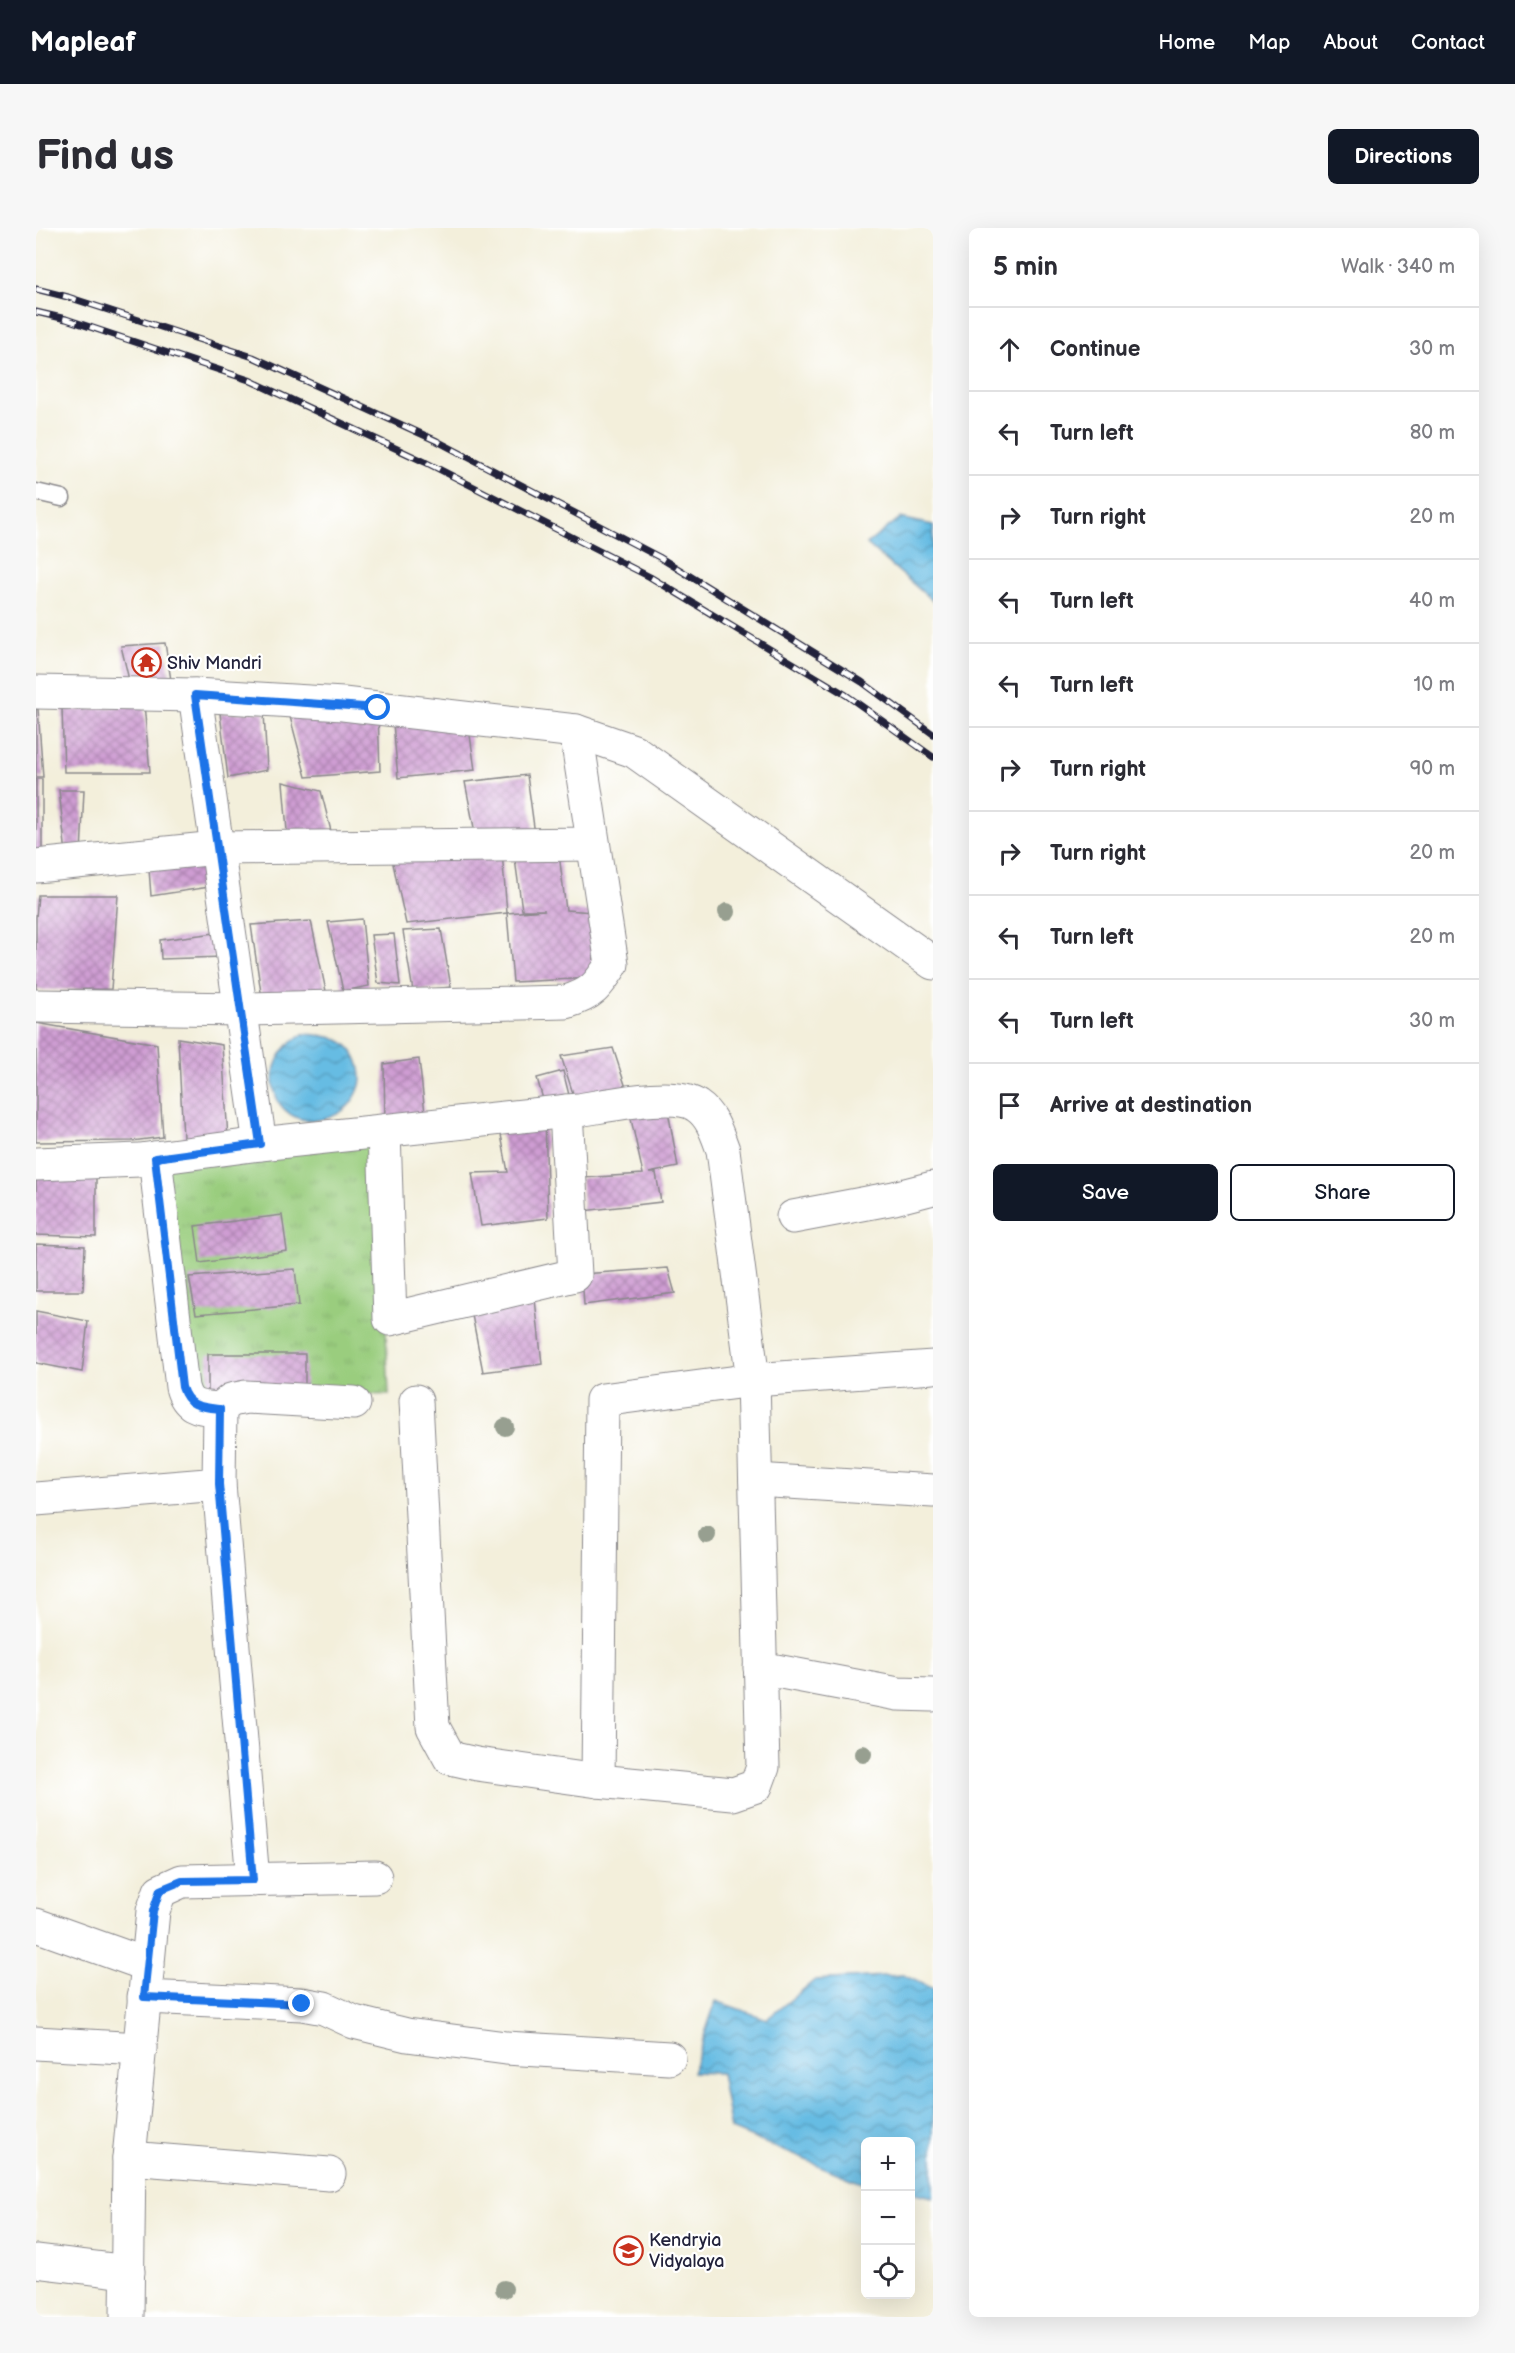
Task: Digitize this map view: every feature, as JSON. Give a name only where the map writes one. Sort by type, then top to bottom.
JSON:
[{"type":"street","points":[[36,692],[195,695],[343,704],[576,731],[634,751],[933,963]]},
{"type":"street","points":[[195,695],[260,1144]]},
{"type":"street","points":[[36,1006],[242,1009],[566,1002],[586,996],[601,982],[612,964],[576,731]]},
{"type":"street","points":[[36,866],[217,848],[593,844]]},
{"type":"street","points":[[36,1164],[155,1158],[630,1102],[682,1099],[698,1107],[715,1126],[723,1150],[753,1380],[763,1767],[756,1786],[733,1794],[598,1781],[450,1758],[433,1728],[416,1401]]},
{"type":"street","points":[[384,1131],[390,1319],[575,1275],[566,1111]]},
{"type":"street","points":[[155,1158],[182,1387],[187,1400],[197,1407],[220,1409],[231,1400],[246,1397],[354,1403]]},
{"type":"street","points":[[793,1216],[894,1198],[933,1188]]},
{"type":"street","points":[[598,1781],[602,1400],[753,1380],[933,1367]]},
{"type":"street","points":[[220,1409],[219,1484],[253,1880]]},
{"type":"street","points":[[756,1480],[933,1491]]},
{"type":"street","points":[[36,1499],[219,1484]]},
{"type":"street","points":[[760,1668],[877,1690],[933,1695]]},
{"type":"street","points":[[127,2317],[129,2158],[153,1911],[160,1890],[182,1881],[375,1877]]},
{"type":"street","points":[[36,1925],[148,1965]]},
{"type":"street","points":[[144,1997],[302,2004],[324,2008],[354,2022],[407,2035],[506,2048],[669,2058]]},
{"type":"street","points":[[36,2043],[140,2049]]},
{"type":"street","points":[[129,2158],[329,2174]]},
{"type":"street","points":[[36,2261],[128,2272]]},
{"type":"lane","points":[[36,492],[62,498]]},
{"type":"green space","points":[[377,1141],[389,1395],[258,1390],[190,1399],[165,1164]]},
{"type":"water","points":[[900,518],[933,525],[933,601],[867,544]]},
{"type":"water","points":[[304,1034],[322,1035],[345,1044],[351,1049],[360,1069],[360,1084],[353,1100],[343,1111],[324,1119],[305,1120],[290,1114],[280,1104],[274,1090],[273,1075],[278,1060],[288,1045]]},
{"type":"water","points":[[903,1975],[933,1989],[933,2197],[915,2193],[915,2137],[861,2137],[861,2182],[859,2182],[731,2129],[721,2073],[692,2072],[716,2001],[767,2019],[815,1980]]},
{"type":"building","name":"Shiv Mandri","points":[[165,643],[171,680],[129,680],[121,646]]},
{"type":"building","points":[[144,704],[150,772],[64,772],[62,708],[78,710]]},
{"type":"building","points":[[36,709],[38,709],[43,777],[36,777]]},
{"type":"building","points":[[264,712],[267,770],[228,778],[220,713]]},
{"type":"building","points":[[392,712],[468,721],[475,770],[398,778]]},
{"type":"building","points":[[289,713],[378,713],[380,771],[306,777]]},
{"type":"building","points":[[527,775],[536,842],[477,843],[465,782]]},
{"type":"building","points":[[36,779],[42,779],[42,863],[36,864]]},
{"type":"building","points":[[283,782],[321,791],[334,843],[288,843]]},
{"type":"building","points":[[59,790],[84,790],[81,854],[66,854]]},
{"type":"building","points":[[502,852],[507,913],[406,924],[392,859]]},
{"type":"building","points":[[559,854],[566,910],[593,912],[594,978],[513,982],[507,913],[545,910],[522,910],[515,859]]},
{"type":"building","points":[[208,865],[209,887],[151,896],[149,869]]},
{"type":"building","points":[[38,895],[118,895],[111,989],[36,990]]},
{"type":"building","points":[[362,919],[369,986],[343,991],[328,922]]},
{"type":"building","points":[[311,921],[326,991],[262,999],[251,925]]},
{"type":"building","points":[[441,929],[451,987],[413,991],[403,931]]},
{"type":"building","points":[[215,933],[223,957],[161,959],[160,940]]},
{"type":"building","points":[[394,934],[400,985],[378,983],[371,935]]},
{"type":"building","points":[[36,1023],[157,1044],[163,1137],[132,1141],[36,1142]]},
{"type":"building","points":[[178,1038],[222,1045],[228,1138],[183,1138]]},
{"type":"building","points":[[613,1048],[628,1094],[576,1103],[561,1056]]},
{"type":"building","points":[[419,1059],[426,1122],[385,1126],[384,1064]]},
{"type":"building","points":[[563,1071],[571,1103],[546,1110],[537,1078]]},
{"type":"building","points":[[667,1105],[678,1167],[649,1173],[656,1173],[661,1202],[583,1211],[581,1178],[643,1174],[629,1110]]},
{"type":"building","points":[[545,1119],[548,1218],[481,1226],[472,1173],[508,1172],[499,1124]]},
{"type":"building","points":[[36,1174],[96,1176],[96,1237],[36,1235]]},
{"type":"building","points":[[282,1215],[287,1251],[200,1263],[195,1226]]},
{"type":"building","points":[[36,1244],[85,1246],[83,1291],[36,1291]]},
{"type":"building","points":[[668,1268],[675,1293],[584,1305],[582,1274]]},
{"type":"building","points":[[295,1269],[299,1305],[196,1314],[189,1277]]},
{"type":"building","points":[[535,1299],[542,1364],[483,1372],[472,1315]]},
{"type":"building","points":[[36,1311],[88,1321],[82,1372],[36,1363]]},
{"type":"building","points":[[208,1354],[305,1354],[305,1392],[208,1393]]},
{"type":"railway","points":[[36,289],[68,297],[253,357],[437,441],[659,557],[862,682],[933,734]]},
{"type":"railway","points":[[36,312],[66,319],[249,380],[425,462],[650,577],[846,695],[933,757]]},
{"type":"place","name":"Shiv Mandri","points":[[146,663]]},
{"type":"place","name":"Kendryia Vidyalaya","points":[[628,2250]]},
{"type":"route","points":[[302,2004],[144,1997],[153,1911],[160,1890],[182,1881],[253,1880],[219,1484],[220,1409],[197,1407],[191,1404],[184,1395],[155,1158],[260,1144],[195,695],[378,708]]}]
